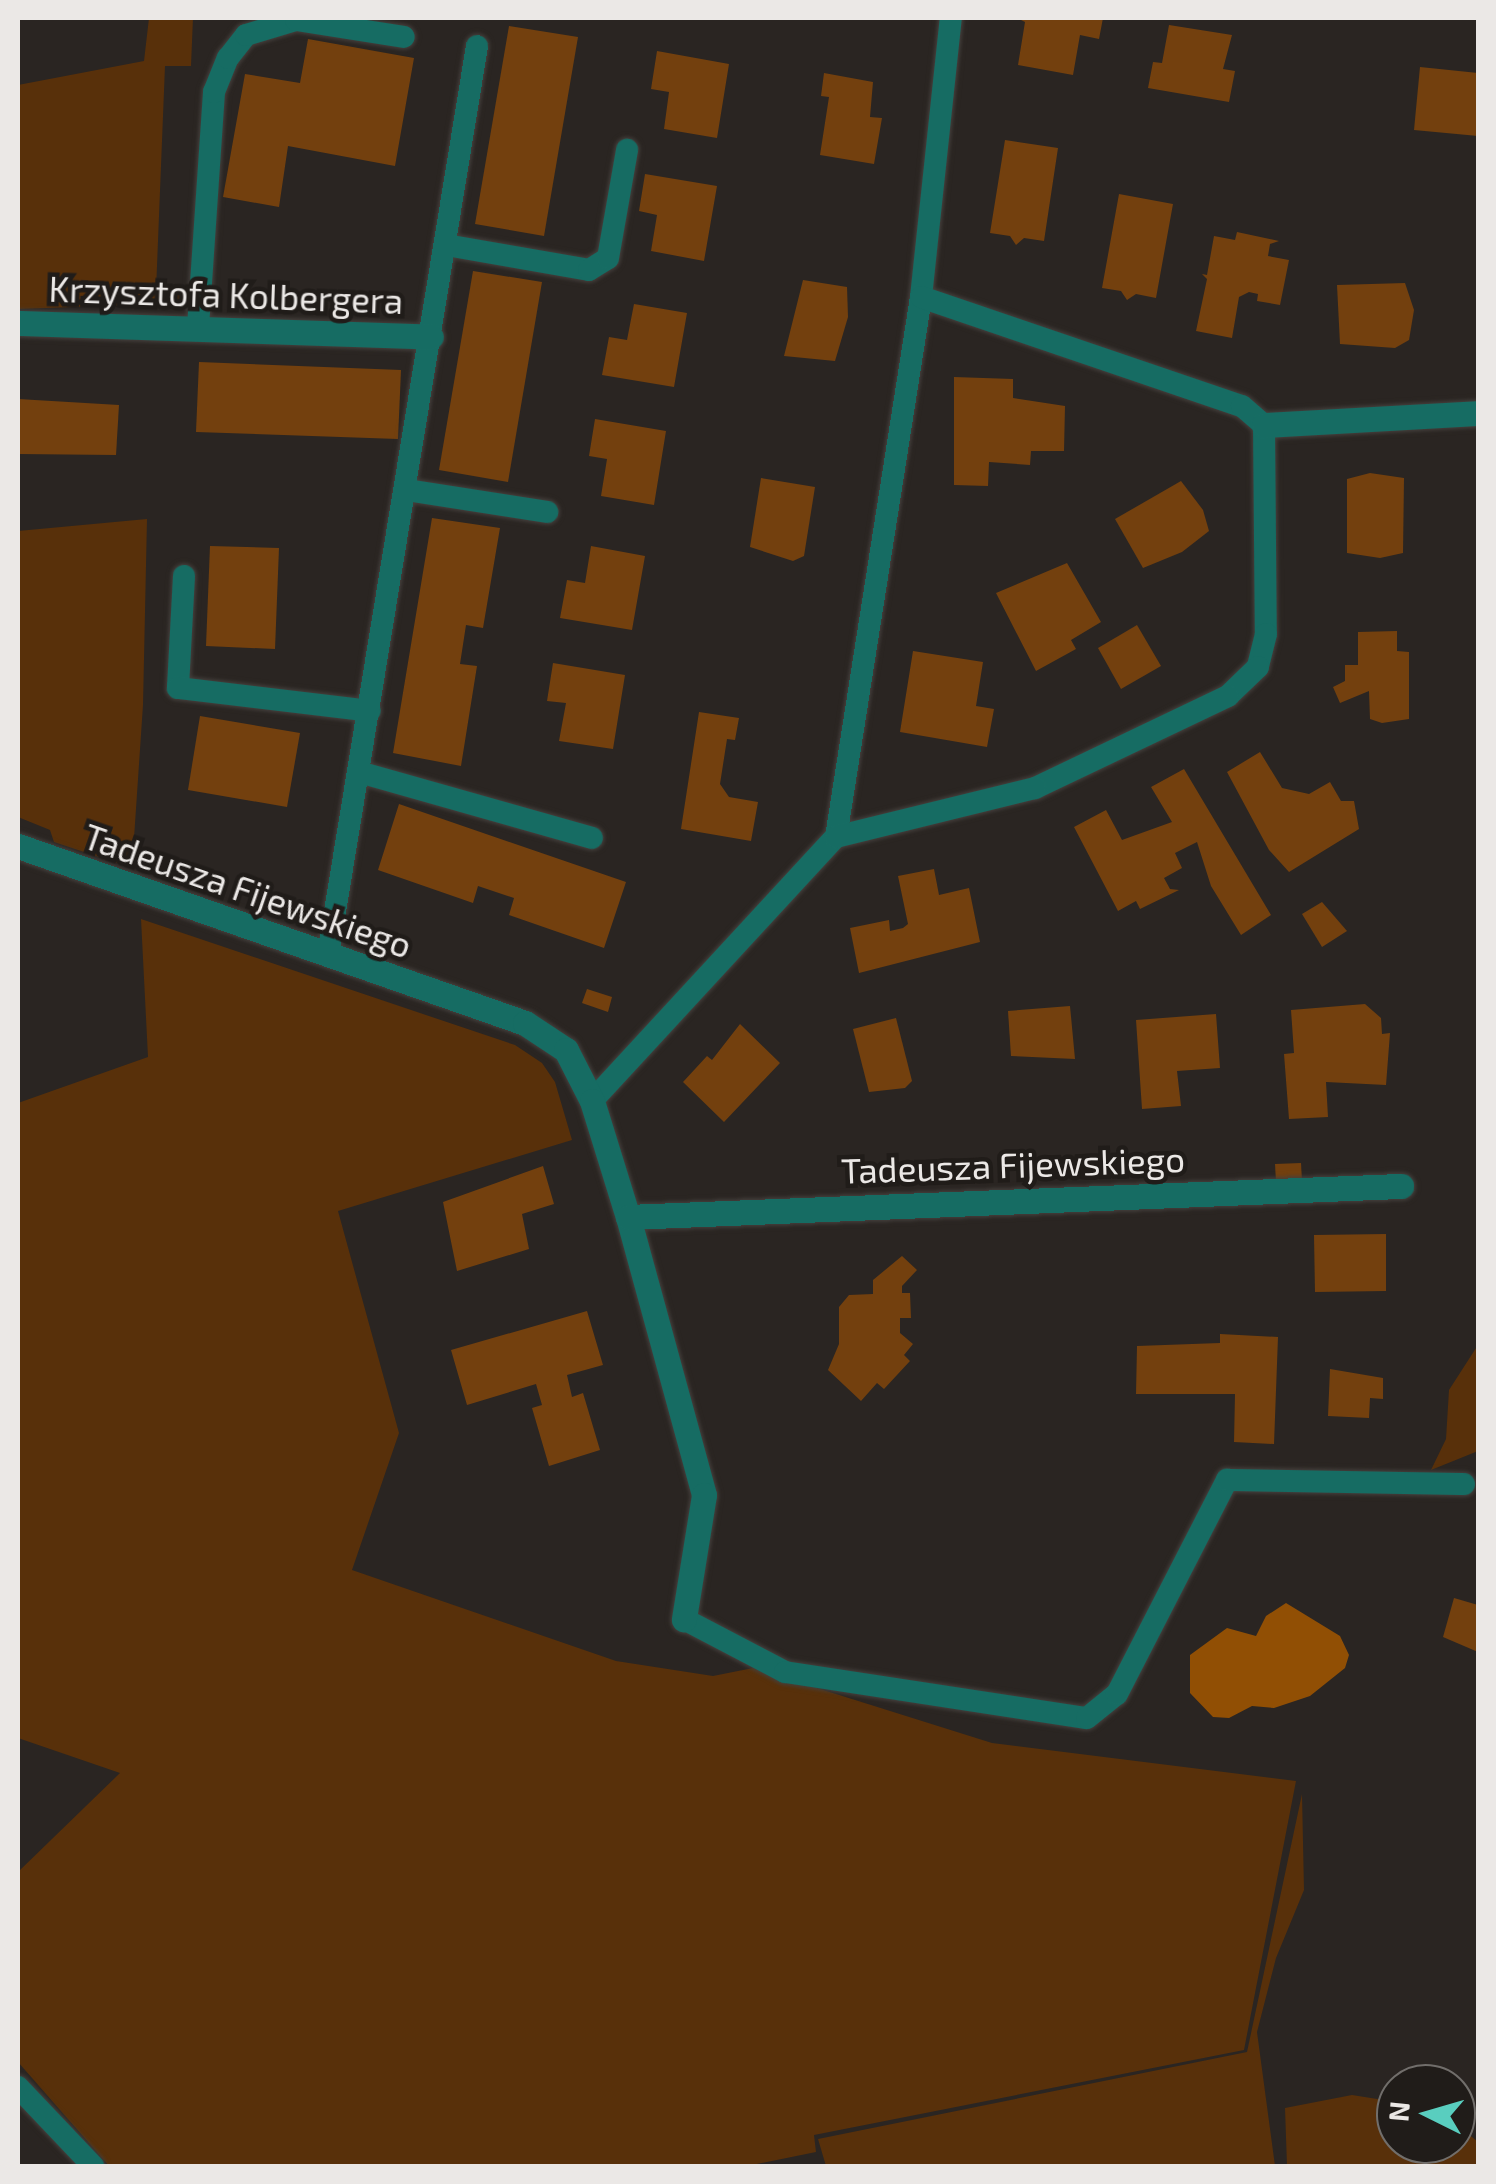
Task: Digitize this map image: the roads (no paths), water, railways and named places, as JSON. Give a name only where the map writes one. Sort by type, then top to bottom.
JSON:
[{"type":"street","name":"Krzysztofa Kolbergera","points":[[18,323],[431,337]]},
{"type":"street","points":[[1264,425],[1478,414]]},
{"type":"street","name":"Tadeusza Fijewskiego","points":[[18,846],[525,1023],[566,1050],[592,1101],[704,1495],[684,1619]]},
{"type":"street","name":"Tadeusza Fijewskiego","points":[[628,1218],[1402,1186]]},
{"type":"lane","points":[[592,1101],[836,836],[921,296],[952,18]]},
{"type":"lane","points":[[198,327],[214,92],[228,58],[246,35],[296,20],[404,37]]},
{"type":"lane","points":[[328,954],[477,46]]},
{"type":"lane","points":[[446,244],[589,270],[608,258],[627,150]]},
{"type":"lane","points":[[836,836],[1035,788],[1228,696],[1258,667],[1266,634],[1264,425],[1242,406],[921,296]]},
{"type":"lane","points":[[407,490],[547,512]]},
{"type":"lane","points":[[184,576],[178,688],[370,711]]},
{"type":"lane","points":[[359,772],[592,838]]},
{"type":"lane","name":"Tadeusza Fijewskiego","points":[[684,1619],[785,1672],[1088,1718],[1116,1694],[1227,1480],[1464,1484]]},
{"type":"lane","points":[[18,2087],[93,2166]]}]
